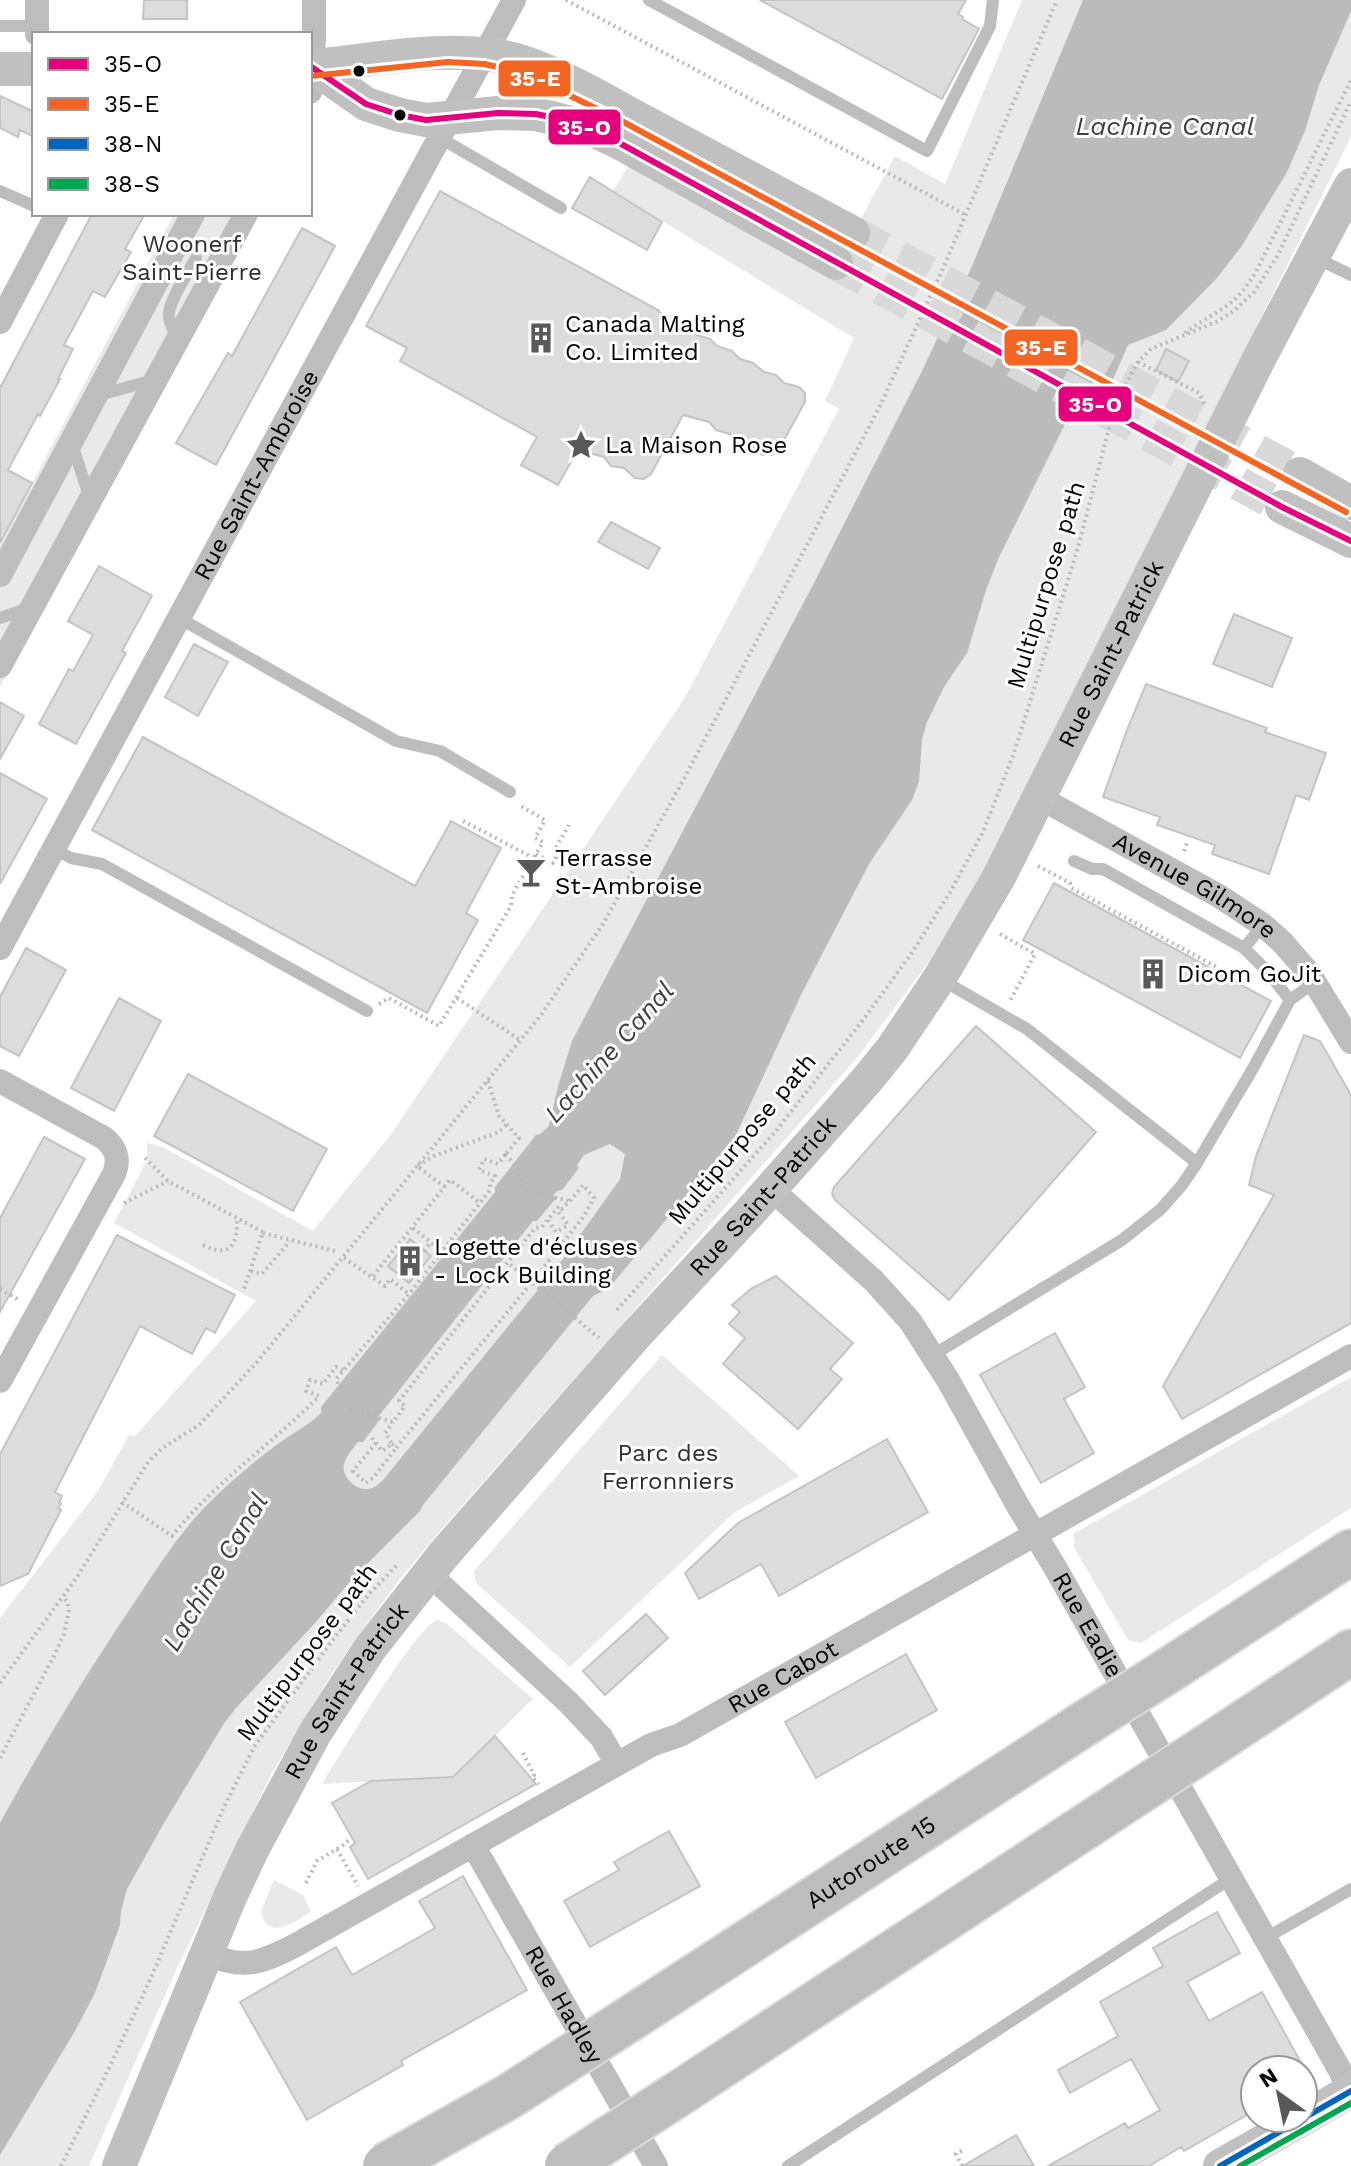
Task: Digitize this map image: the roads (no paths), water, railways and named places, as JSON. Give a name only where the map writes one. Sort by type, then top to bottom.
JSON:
[{"type":"highway","name":"Autoroute 15","points":[[385,2166],[508,2097],[1351,1552]]},
{"type":"highway","points":[[567,2166],[1351,1652]]},
{"type":"main road","points":[[312,75],[377,58],[448,52],[485,54],[524,62],[853,233]]},
{"type":"main road","points":[[0,69],[32,69]]},
{"type":"main road","points":[[312,76],[366,104],[446,128],[498,113],[536,114],[587,127],[836,263]]},
{"type":"main road","name":"Rue Saint-Patrick","points":[[119,2166],[235,1885],[303,1754],[371,1647],[415,1566],[771,1189],[886,1056],[939,979],[999,877],[1040,798],[1262,353],[1351,185]]},
{"type":"main road","points":[[1300,474],[1351,503]]},
{"type":"main road","points":[[1282,507],[1351,541]]},
{"type":"main road","points":[[1220,2166],[1350,2094]]},
{"type":"street","points":[[37,0],[37,30]]},
{"type":"street","points":[[312,50],[314,0]]},
{"type":"street","name":"Rue Saint-Ambroise","points":[[0,948],[514,0]]},
{"type":"street","points":[[0,322],[48,216]]},
{"type":"street","points":[[0,666],[245,216]]},
{"type":"street","points":[[0,575],[189,220]]},
{"type":"street","name":"Avenue Gilmore","points":[[1040,798],[1110,854],[1219,896],[1263,925],[1296,956],[1351,1042]]},
{"type":"street","points":[[0,1081],[104,1138],[114,1149],[117,1163],[114,1174],[0,1381]]},
{"type":"street","name":"Rue Eadie","points":[[771,1189],[888,1295],[933,1355],[1341,2072],[1350,2094]]},
{"type":"street","name":"Rue Cabot","points":[[207,1954],[227,1963],[242,1964],[296,1945],[651,1745],[680,1735],[1351,1356]]},
{"type":"street","points":[[415,1566],[569,1703],[601,1737],[617,1764]]},
{"type":"street","name":"Rue Hadley","points":[[473,1845],[656,2166]]},
{"type":"lane","points":[[649,0],[927,151],[990,26],[993,0]]},
{"type":"lane","points":[[0,26],[37,30]]},
{"type":"lane","points":[[446,128],[561,208]]},
{"type":"lane","points":[[0,191],[32,205]]},
{"type":"lane","points":[[189,220],[205,288]]},
{"type":"lane","points":[[1314,257],[1351,275]]},
{"type":"lane","points":[[178,339],[169,313],[196,258]]},
{"type":"lane","points":[[95,396],[156,380]]},
{"type":"lane","points":[[71,441],[90,500]]},
{"type":"lane","points":[[0,618],[32,607]]},
{"type":"lane","points":[[179,618],[396,741],[440,751],[510,792]]},
{"type":"lane","points":[[54,849],[71,858],[102,864],[367,1011]]},
{"type":"lane","points":[[1074,861],[1092,869],[1110,854],[1244,948],[1290,1000]]},
{"type":"lane","points":[[1244,948],[1263,925]]},
{"type":"lane","points":[[939,979],[1027,1029],[1197,1163]]},
{"type":"lane","points":[[933,1355],[1127,1237],[1161,1209],[1197,1163],[1290,1000],[1315,982]]},
{"type":"lane","points":[[788,2166],[1230,1879]]},
{"type":"lane","points":[[1264,1939],[1351,1889]]},
{"type":"water","name":"Lachine Canal","points":[[1083,0],[1351,0],[1351,11],[1286,174],[1241,247],[1217,278],[1166,330],[1128,345],[1095,420],[1071,412],[999,557],[967,653],[944,687],[927,722],[922,739],[919,782],[912,800],[869,864],[802,993],[735,1137],[609,1288],[593,1296],[420,1511],[352,1579],[223,1725],[127,1889],[120,1925],[95,1993],[0,2155],[0,1823],[81,1684],[187,1527],[243,1472],[321,1413],[321,1407],[495,1192],[495,1187],[536,1135],[549,1126],[572,1041],[815,581],[972,266]],"holes":[[[610,1144],[625,1154],[620,1179],[563,1259],[383,1480],[370,1489],[354,1485],[344,1469],[350,1453],[358,1442],[363,1442],[381,1418],[378,1417],[533,1221],[537,1221],[557,1197],[553,1196],[562,1190],[579,1168],[577,1165],[584,1155]]]},
{"type":"tunnel","points":[[853,233],[1300,474]]},
{"type":"tunnel","points":[[836,263],[1282,507]]},
{"type":"place","name":"Canada Malting Co. Limited","points":[[541,338]]},
{"type":"place","name":"La Maison Rose","points":[[581,445]]},
{"type":"place","name":"Terrasse St-Ambroise","points":[[531,872]]},
{"type":"place","name":"Dicom GoJit","points":[[1153,974]]},
{"type":"place","name":"Logette d'écluses - Lock Building","points":[[410,1261]]},
{"type":"park label","name":"Woonerf Saint-Pierre","points":[[192,258]]},
{"type":"park label","name":"Parc des Ferronniers","points":[[668,1467]]}]
